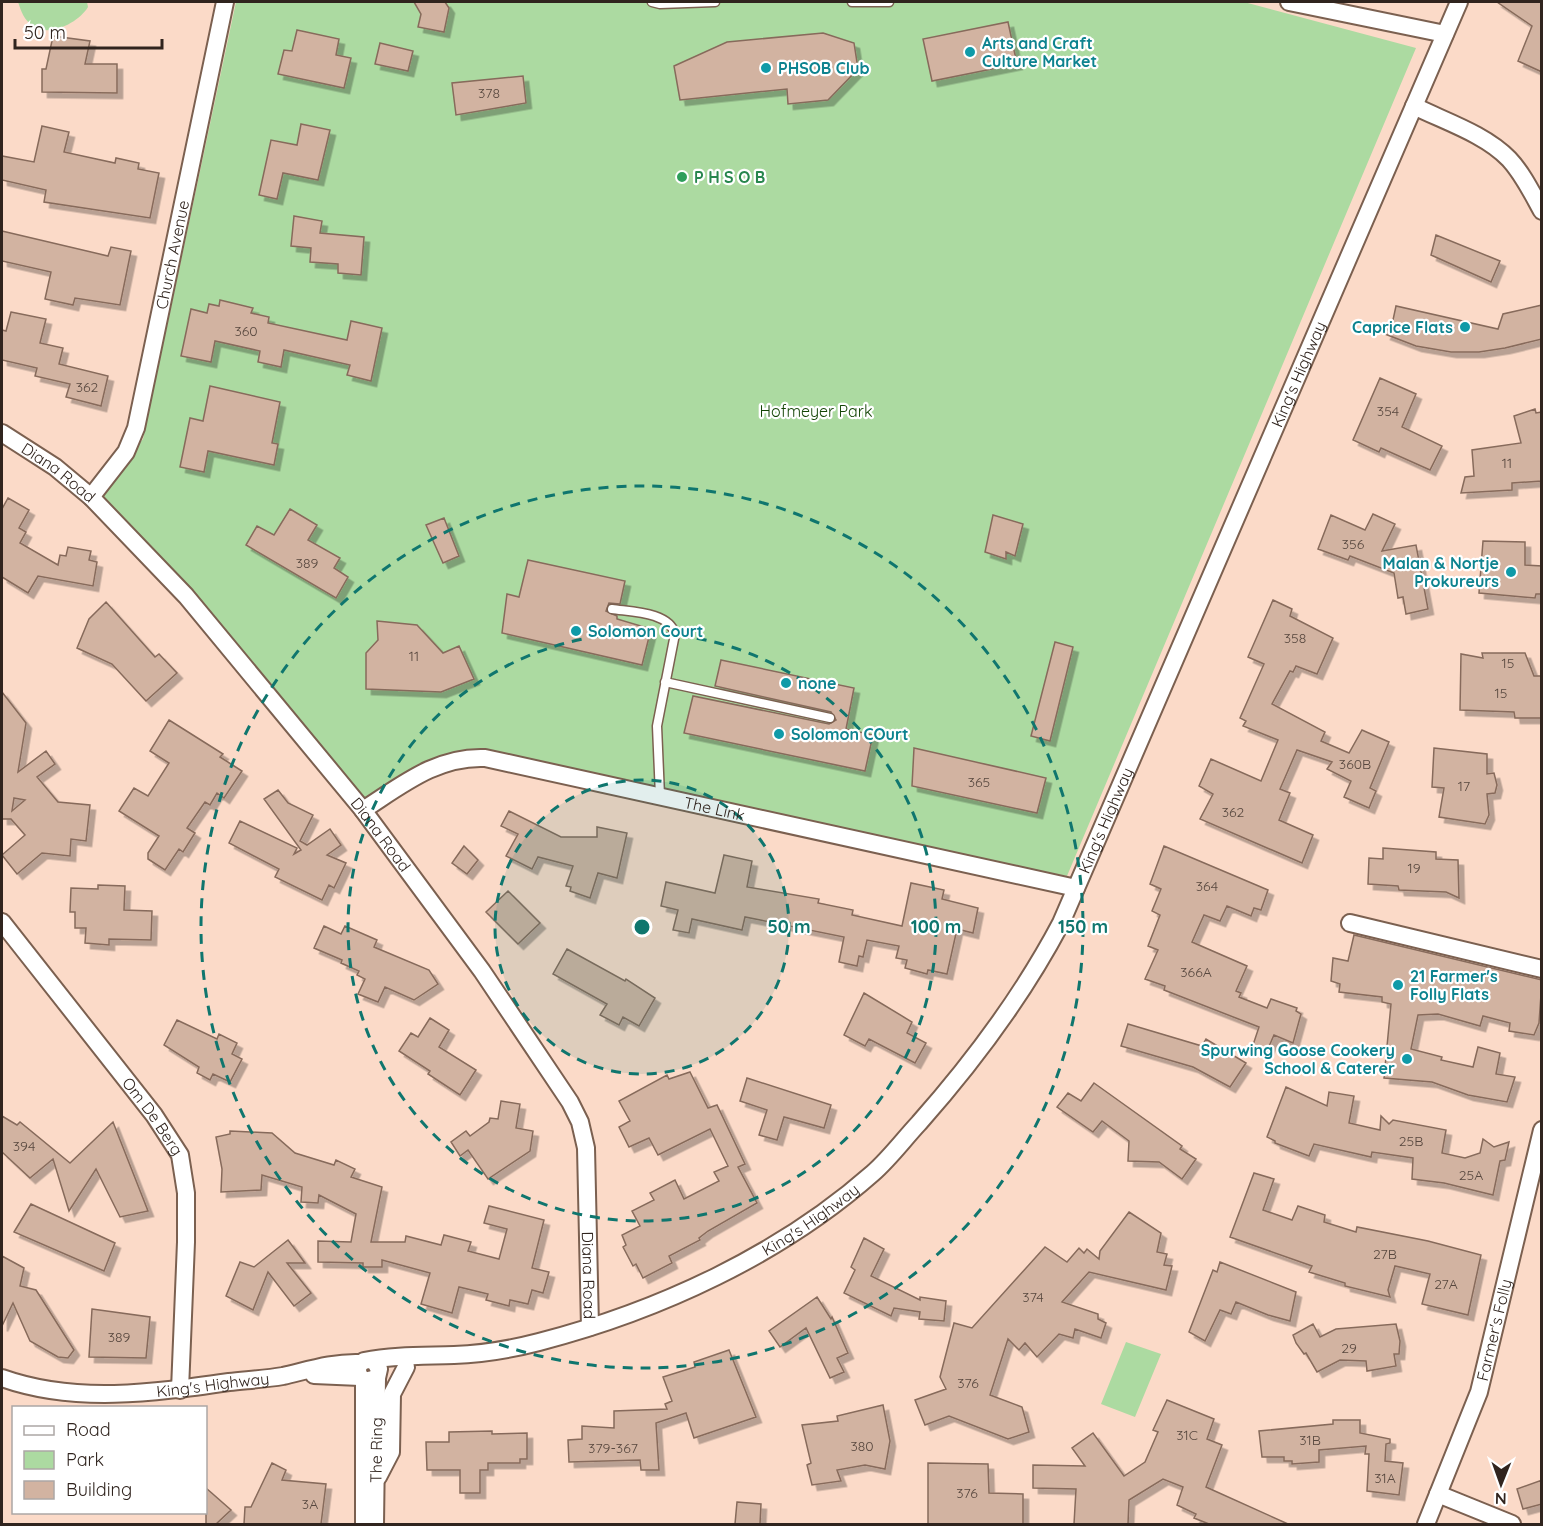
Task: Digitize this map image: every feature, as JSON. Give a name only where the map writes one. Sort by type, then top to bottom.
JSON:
[{"type":"street","name":"Church Avenue","points":[[92,496],[126,452],[136,428],[225,2]]},
{"type":"street","points":[[1289,2],[1444,34]]},
{"type":"street","name":"King's Highway","points":[[2,1378],[41,1390],[111,1395],[283,1376],[369,1372],[406,1367],[452,1355],[503,1349],[590,1327],[672,1298],[721,1275],[796,1229],[875,1171],[947,1091],[1042,958],[1076,888],[1459,2]]},
{"type":"street","points":[[1414,106],[1489,145],[1508,158],[1524,178],[1542,211]]},
{"type":"street","name":"Diana Road","points":[[2,433],[55,467],[92,496],[186,596],[363,810],[482,971],[570,1102],[580,1122],[588,1171],[590,1327]]},
{"type":"street","name":"The Link","points":[[363,810],[425,770],[444,762],[470,757],[485,758],[1076,888]]},
{"type":"street","name":"Om De Berg","points":[[2,922],[154,1115],[180,1155],[186,1193],[180,1389]]},
{"type":"street","points":[[1350,922],[1542,969]]},
{"type":"street","name":"Farmer's Folly","points":[[1426,1524],[1479,1392],[1542,1130]]},
{"type":"street","name":"King's Highway","points":[[369,1372],[417,1354],[452,1355]]},
{"type":"street","points":[[370,1479],[391,1452],[392,1394],[406,1367]]},
{"type":"street","name":"The Ring","points":[[369,1372],[370,1479],[375,1524]]},
{"type":"street","name":"The Ring","points":[[364,1524],[370,1479]]},
{"type":"street","points":[[1438,1494],[1512,1524]]},
{"type":"lane","points":[[652,2],[660,4],[716,2]]},
{"type":"lane","points":[[852,2],[889,2]]},
{"type":"lane","points":[[612,609],[664,619],[673,626],[675,634],[657,726],[660,796]]},
{"type":"lane","points":[[665,682],[830,718]]},
{"type":"green space","points":[[18,2],[87,2],[88,7],[71,23],[48,30],[30,24],[23,15]]},
{"type":"green space","name":"Hofmeyer Park","points":[[236,2],[1244,2],[1416,48],[1067,876],[458,759],[363,810],[91,497],[143,439]]},
{"type":"green space","points":[[1126,1342],[1161,1354],[1135,1417],[1101,1404]]},
{"type":"building","points":[[414,2],[445,2],[449,8],[444,32],[418,27],[421,14]]},
{"type":"building","points":[[1497,2],[1542,2],[1542,72],[1518,61],[1532,26]]},
{"type":"building","name":"Arts and Craft Culture Market","points":[[1008,22],[1017,64],[932,81],[923,39]]},
{"type":"building","points":[[297,30],[339,39],[336,55],[351,58],[344,88],[278,74],[284,50],[292,51]]},
{"type":"building","name":"PHSOB Club","points":[[823,33],[854,43],[858,69],[828,100],[788,104],[787,89],[680,100],[674,66],[727,42]]},
{"type":"building","points":[[53,36],[90,41],[85,64],[117,64],[117,93],[42,92],[42,69],[46,69]]},
{"type":"building","points":[[380,43],[413,51],[408,71],[375,64]]},
{"type":"building","points":[[523,76],[526,103],[456,115],[452,83]]},
{"type":"building","points":[[301,124],[330,130],[318,180],[283,173],[277,199],[259,195],[271,140],[297,145]]},
{"type":"building","points":[[42,126],[69,132],[64,152],[115,163],[116,158],[139,163],[138,169],[159,173],[150,218],[44,202],[46,190],[2,180],[2,156],[34,162]]},
{"type":"building","points":[[294,216],[322,221],[320,233],[364,237],[361,275],[338,273],[338,264],[310,262],[311,248],[291,246]]},
{"type":"building","points":[[2,231],[108,256],[111,247],[131,251],[120,305],[75,298],[73,305],[45,299],[51,272],[2,261]]},
{"type":"building","points":[[1436,235],[1500,261],[1491,282],[1431,255]]},
{"type":"building","points":[[220,300],[253,308],[251,313],[269,317],[268,323],[347,340],[351,321],[382,328],[371,381],[347,375],[350,365],[284,350],[281,367],[258,362],[260,351],[215,341],[211,362],[181,356],[191,309],[207,313],[209,304],[219,306]]},
{"type":"building","name":"Caprice Flats","points":[[1542,305],[1542,339],[1505,348],[1479,352],[1451,352],[1416,346],[1385,334],[1393,320],[1396,306],[1498,329],[1503,314]]},
{"type":"building","points":[[11,312],[46,319],[40,343],[63,348],[59,364],[108,376],[101,406],[66,397],[70,384],[35,376],[37,368],[2,360],[2,330],[6,331]]},
{"type":"building","points":[[1380,378],[1416,394],[1402,427],[1442,446],[1430,470],[1381,448],[1379,452],[1353,440]]},
{"type":"building","points":[[210,386],[280,402],[272,443],[278,444],[274,465],[208,451],[204,472],[180,467],[190,418],[203,421]]},
{"type":"building","points":[[1535,409],[1536,413],[1542,412],[1542,481],[1512,483],[1512,490],[1461,493],[1465,477],[1474,476],[1472,450],[1521,443],[1514,416]]},
{"type":"building","points":[[8,498],[29,510],[19,528],[26,532],[20,543],[58,565],[60,555],[66,556],[68,547],[91,551],[89,560],[97,562],[93,586],[38,576],[28,593],[2,577],[2,509]]},
{"type":"building","points":[[290,509],[317,525],[308,540],[340,558],[334,568],[348,577],[336,598],[246,545],[257,526],[274,535]]},
{"type":"building","points":[[1373,514],[1395,524],[1382,551],[1416,545],[1428,609],[1406,614],[1403,597],[1398,598],[1394,573],[1350,556],[1348,560],[1318,549],[1331,515],[1365,530]]},
{"type":"building","points":[[993,515],[1023,524],[1015,556],[1006,552],[1006,559],[985,552]]},
{"type":"building","points":[[444,518],[459,556],[443,563],[426,525]]},
{"type":"building","name":"Malan & Nortje Prokureurs","points":[[1483,541],[1525,542],[1525,565],[1542,566],[1542,594],[1536,594],[1535,598],[1479,593]]},
{"type":"building","points":[[528,560],[625,581],[620,604],[609,603],[606,611],[617,616],[617,619],[651,629],[642,665],[502,633],[507,594],[519,597]]},
{"type":"building","points":[[1273,600],[1292,609],[1290,616],[1333,638],[1317,674],[1296,666],[1293,672],[1290,671],[1272,704],[1325,732],[1321,741],[1349,753],[1362,730],[1389,742],[1370,788],[1376,791],[1369,808],[1344,797],[1351,781],[1327,769],[1332,762],[1297,750],[1280,789],[1290,793],[1279,820],[1313,835],[1302,863],[1200,819],[1213,794],[1199,786],[1211,759],[1261,781],[1278,740],[1243,726],[1246,721],[1240,718],[1264,664],[1248,657]]},
{"type":"building","points":[[106,602],[155,657],[159,654],[177,673],[146,701],[112,664],[77,648],[89,619]]},
{"type":"building","points":[[377,621],[417,625],[443,653],[459,646],[474,679],[441,692],[366,689],[366,653],[378,640]]},
{"type":"building","points":[[1055,642],[1073,647],[1050,741],[1031,736]]},
{"type":"building","points":[[1482,653],[1525,653],[1534,676],[1542,676],[1542,718],[1515,718],[1514,712],[1460,710],[1461,654],[1483,658]]},
{"type":"building","name":"Solomon COurt","points":[[721,660],[854,688],[846,729],[873,735],[865,771],[684,733],[693,696],[829,724],[836,720],[831,712],[715,686]]},
{"type":"building","points":[[2,692],[26,723],[18,772],[46,751],[55,764],[37,777],[58,802],[90,805],[86,841],[71,839],[70,856],[42,853],[17,874],[2,855],[25,835],[11,819],[2,819]],"holes":[[[14,798],[25,800],[12,811]]]},
{"type":"building","points":[[169,720],[223,754],[220,757],[242,771],[224,798],[217,793],[210,805],[205,802],[187,828],[195,833],[183,852],[179,849],[165,870],[148,859],[148,853],[159,836],[119,811],[134,788],[148,796],[169,763],[150,751]]},
{"type":"building","name":"Solomon Court","points":[[914,748],[1046,778],[1037,813],[912,786]]},
{"type":"building","points":[[1434,748],[1487,754],[1487,774],[1494,773],[1497,785],[1495,793],[1487,794],[1489,815],[1485,824],[1439,817],[1444,788],[1432,787]]},
{"type":"building","points":[[278,790],[288,803],[313,815],[300,841],[307,845],[330,829],[341,845],[327,855],[346,863],[334,888],[329,885],[322,900],[275,877],[279,869],[229,843],[240,821],[297,848],[294,854],[301,850],[264,799]]},
{"type":"building","points":[[509,811],[561,837],[597,837],[597,827],[627,833],[617,878],[598,873],[590,898],[570,891],[571,887],[566,886],[573,866],[538,857],[532,869],[506,856],[518,834],[501,826]]},
{"type":"building","points":[[464,846],[478,860],[467,874],[452,863]]},
{"type":"building","points":[[1164,846],[1268,890],[1261,910],[1254,908],[1251,916],[1227,906],[1220,921],[1204,915],[1192,942],[1247,966],[1236,991],[1241,993],[1239,997],[1267,1008],[1271,999],[1297,1008],[1296,1011],[1301,1014],[1293,1043],[1274,1035],[1266,1053],[1252,1048],[1259,1027],[1164,990],[1165,986],[1145,979],[1158,950],[1148,946],[1160,915],[1152,911],[1161,889],[1150,884]]},
{"type":"building","points":[[1383,848],[1436,852],[1436,859],[1458,860],[1459,898],[1446,892],[1399,890],[1398,886],[1368,884],[1369,858],[1383,859]]},
{"type":"building","points":[[724,855],[752,861],[747,887],[819,899],[818,903],[853,910],[852,915],[902,926],[911,883],[944,890],[942,899],[978,908],[973,933],[957,929],[947,974],[928,970],[927,974],[905,968],[907,960],[896,958],[899,946],[867,940],[863,957],[859,956],[857,966],[839,962],[844,937],[745,917],[742,930],[692,919],[689,933],[673,930],[678,910],[661,906],[666,882],[715,893]]},
{"type":"building","points":[[98,885],[125,886],[124,910],[152,911],[151,940],[109,939],[109,945],[85,943],[86,928],[75,928],[75,912],[70,912],[71,888],[98,889]]},
{"type":"building","points":[[508,891],[540,923],[518,944],[486,912]]},
{"type":"building","points":[[324,926],[341,934],[345,926],[377,940],[374,947],[429,970],[438,984],[414,1000],[385,987],[378,1002],[358,994],[365,979],[357,975],[359,971],[341,963],[342,960],[314,948]]},
{"type":"building","points":[[1354,935],[1542,980],[1539,1023],[1534,1035],[1509,1031],[1510,1023],[1483,1016],[1480,1026],[1438,1014],[1418,1015],[1411,1049],[1442,1057],[1441,1060],[1473,1067],[1478,1047],[1500,1053],[1496,1074],[1515,1077],[1507,1102],[1468,1095],[1432,1082],[1384,1078],[1391,1004],[1382,1002],[1382,997],[1339,992],[1340,984],[1331,981],[1333,958],[1348,961]]},
{"type":"building","points":[[567,949],[625,981],[626,979],[655,998],[639,1026],[623,1017],[619,1025],[600,1015],[607,1004],[553,974]]},
{"type":"building","points":[[864,993],[912,1022],[907,1033],[926,1043],[915,1063],[869,1039],[865,1046],[844,1035]]},
{"type":"building","points":[[430,1018],[449,1030],[439,1047],[476,1070],[460,1095],[428,1074],[430,1071],[399,1051],[411,1033],[418,1037]]},
{"type":"building","points":[[177,1020],[217,1039],[219,1034],[237,1043],[232,1054],[242,1059],[230,1082],[213,1074],[210,1080],[197,1073],[199,1067],[164,1045]]},
{"type":"building","points":[[1128,1024],[1202,1046],[1206,1039],[1246,1063],[1230,1087],[1193,1067],[1121,1046]]},
{"type":"building","points":[[690,1072],[708,1108],[717,1105],[745,1164],[738,1167],[757,1203],[708,1231],[699,1238],[700,1240],[669,1256],[672,1263],[643,1278],[636,1264],[633,1266],[623,1247],[626,1245],[622,1235],[640,1226],[632,1211],[654,1200],[650,1193],[675,1180],[684,1199],[719,1181],[714,1172],[728,1166],[710,1129],[658,1155],[649,1138],[629,1147],[619,1127],[630,1121],[619,1101],[667,1075],[669,1079]]},
{"type":"building","points":[[747,1078],[831,1105],[824,1128],[784,1117],[777,1140],[759,1135],[767,1110],[740,1101]]},
{"type":"building","points":[[1094,1083],[1182,1146],[1180,1149],[1196,1159],[1182,1179],[1159,1162],[1128,1161],[1129,1141],[1102,1121],[1093,1132],[1057,1107],[1068,1093],[1081,1101]]},
{"type":"building","points":[[1286,1087],[1327,1106],[1329,1092],[1354,1096],[1349,1123],[1380,1130],[1381,1116],[1389,1124],[1393,1120],[1446,1130],[1442,1153],[1465,1158],[1480,1153],[1483,1139],[1494,1147],[1509,1142],[1505,1160],[1500,1161],[1493,1195],[1444,1183],[1412,1179],[1413,1158],[1372,1152],[1371,1157],[1314,1144],[1309,1156],[1275,1143],[1267,1137]]},
{"type":"building","points":[[501,1101],[520,1104],[516,1128],[533,1131],[530,1151],[488,1179],[468,1150],[460,1156],[451,1142],[466,1131],[470,1136],[489,1122],[490,1118],[498,1119]]},
{"type":"building","points":[[2,1116],[17,1125],[20,1122],[70,1163],[113,1122],[148,1211],[120,1217],[96,1169],[69,1211],[53,1159],[30,1178],[2,1152]]},
{"type":"building","points":[[230,1131],[272,1133],[295,1153],[334,1165],[336,1160],[355,1169],[351,1177],[382,1187],[371,1242],[405,1242],[406,1236],[441,1245],[444,1235],[471,1242],[468,1251],[499,1259],[507,1229],[484,1223],[489,1206],[544,1220],[532,1268],[549,1272],[543,1293],[532,1290],[528,1304],[510,1300],[509,1306],[486,1300],[488,1294],[459,1287],[452,1313],[421,1304],[430,1273],[382,1260],[382,1267],[363,1267],[363,1263],[318,1262],[318,1241],[351,1242],[356,1214],[319,1195],[318,1203],[301,1202],[302,1187],[262,1175],[261,1190],[221,1192],[222,1169],[216,1137],[230,1134]]},
{"type":"building","points":[[1254,1173],[1274,1179],[1263,1210],[1292,1220],[1298,1206],[1325,1215],[1324,1222],[1356,1232],[1357,1227],[1428,1241],[1481,1255],[1468,1315],[1422,1304],[1430,1274],[1395,1266],[1388,1290],[1390,1297],[1345,1286],[1345,1283],[1309,1272],[1312,1266],[1230,1237]]},
{"type":"building","points":[[31,1204],[115,1243],[104,1271],[14,1232]]},
{"type":"building","points":[[1129,1212],[1161,1233],[1157,1252],[1167,1254],[1164,1265],[1172,1266],[1166,1290],[1089,1272],[1062,1302],[1098,1314],[1098,1319],[1106,1323],[1101,1338],[1075,1329],[1073,1338],[1059,1334],[1037,1357],[1025,1343],[1019,1350],[1008,1339],[990,1395],[1022,1407],[1029,1432],[1008,1439],[949,1416],[925,1425],[915,1400],[946,1389],[940,1377],[954,1323],[972,1328],[1045,1247],[1067,1262],[1079,1248],[1084,1253],[1087,1249],[1099,1259],[1100,1251]]},
{"type":"building","points":[[864,1238],[884,1249],[871,1276],[920,1300],[920,1297],[946,1301],[944,1321],[919,1319],[920,1312],[894,1308],[891,1316],[844,1293],[855,1270],[851,1267]]},
{"type":"building","points":[[288,1240],[305,1263],[287,1263],[311,1293],[294,1306],[268,1272],[253,1310],[226,1296],[240,1262],[254,1267]]},
{"type":"building","points":[[2,1256],[24,1268],[20,1286],[36,1290],[74,1350],[68,1358],[58,1357],[30,1341],[13,1303],[2,1326]]},
{"type":"building","points":[[1220,1262],[1296,1292],[1290,1321],[1236,1302],[1231,1314],[1220,1310],[1205,1341],[1189,1332],[1213,1270],[1217,1272]]},
{"type":"building","points":[[817,1297],[831,1319],[832,1317],[848,1353],[837,1358],[844,1372],[830,1378],[806,1328],[780,1347],[769,1331]]},
{"type":"building","points":[[92,1309],[150,1317],[146,1358],[89,1357]]},
{"type":"building","points":[[1313,1324],[1320,1337],[1336,1329],[1396,1324],[1400,1341],[1399,1354],[1394,1354],[1396,1366],[1367,1371],[1366,1361],[1340,1360],[1317,1372],[1306,1353],[1304,1354],[1296,1343],[1293,1335]]},
{"type":"building","points":[[729,1350],[756,1417],[694,1438],[686,1413],[656,1423],[659,1470],[641,1470],[640,1460],[569,1462],[568,1440],[582,1439],[582,1426],[614,1428],[614,1411],[667,1409],[665,1404],[672,1401],[663,1377],[695,1367],[694,1362]]},
{"type":"building","points":[[1167,1400],[1214,1419],[1207,1439],[1222,1445],[1206,1487],[1288,1524],[1209,1524],[1194,1518],[1196,1514],[1177,1505],[1183,1487],[1163,1479],[1129,1500],[1128,1524],[1074,1524],[1076,1489],[1033,1488],[1033,1465],[1085,1466],[1072,1448],[1093,1433],[1124,1476],[1145,1462],[1158,1432],[1153,1430]]},
{"type":"building","points":[[883,1405],[890,1441],[885,1469],[865,1465],[837,1470],[841,1481],[812,1485],[807,1465],[811,1463],[802,1425],[838,1421],[837,1416]]},
{"type":"building","points":[[1333,1420],[1360,1420],[1360,1433],[1390,1439],[1390,1443],[1386,1444],[1385,1461],[1403,1463],[1399,1495],[1367,1491],[1369,1454],[1365,1454],[1366,1446],[1319,1450],[1319,1462],[1292,1464],[1292,1461],[1284,1461],[1284,1457],[1262,1457],[1259,1431],[1333,1424]]},
{"type":"building","points":[[492,1431],[492,1434],[527,1433],[527,1459],[520,1459],[520,1463],[488,1463],[488,1470],[480,1470],[480,1493],[460,1493],[460,1470],[427,1470],[426,1442],[449,1442],[449,1432]]},
{"type":"building","points":[[272,1463],[286,1470],[282,1480],[326,1484],[321,1524],[244,1524],[245,1507],[251,1507]]},
{"type":"building","points":[[928,1463],[988,1464],[989,1493],[1023,1494],[1023,1524],[928,1524]]},
{"type":"building","points":[[1542,1480],[1542,1504],[1523,1509],[1517,1489]]},
{"type":"building","points":[[207,1489],[231,1510],[216,1524],[206,1524]]},
{"type":"building","points":[[737,1502],[761,1504],[760,1524],[735,1524]]},
{"type":"place","name":"Arts and Craft Culture Market","points":[[970,52]]},
{"type":"place","name":"PHSOB Club","points":[[766,68]]},
{"type":"place","name":"P H S O B","points":[[682,177]]},
{"type":"place","name":"Caprice Flats","points":[[1465,327]]},
{"type":"place","name":"Malan & Nortje Prokureurs","points":[[1511,572]]},
{"type":"place","name":"Solomon Court","points":[[576,631]]},
{"type":"place","name":"none","points":[[786,683]]},
{"type":"place","name":"Solomon COurt","points":[[779,734]]},
{"type":"place","name":"21 Farmer's Folly Flats","points":[[1398,985]]},
{"type":"place","name":"Spurwing Goose Cookery School & Caterer","points":[[1407,1059]]}]
